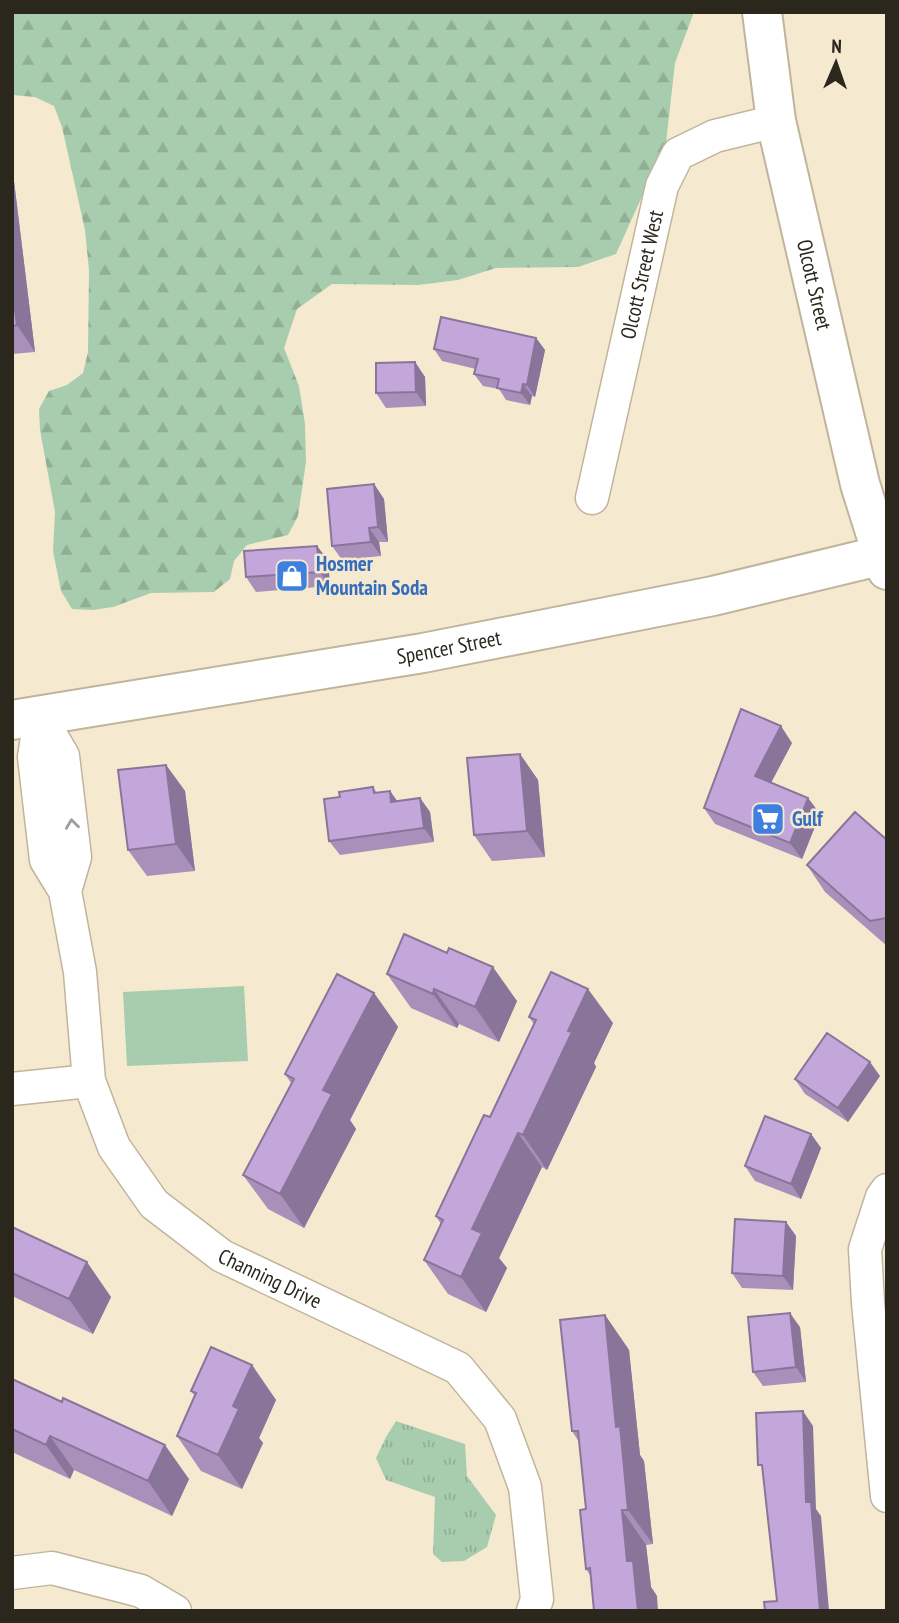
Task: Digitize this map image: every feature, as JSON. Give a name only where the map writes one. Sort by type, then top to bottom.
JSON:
[{"type":"main road","name":"Olcott Street","points":[[762,12],[776,121],[860,484],[885,560]]},
{"type":"main road","name":"Spencer Street","points":[[26,719],[436,651],[885,560]]},
{"type":"street","name":"Olcott Street West","points":[[592,498],[662,186],[678,155],[715,136],[776,121]]},
{"type":"street","name":"Channing Drive","points":[[26,719],[34,757],[46,860],[65,891],[80,972],[89,1081],[114,1147],[154,1204],[222,1256],[458,1368],[500,1419],[525,1487],[537,1599],[533,1611]]},
{"type":"street","points":[[12,1089],[89,1081]]},
{"type":"street","points":[[887,1190],[882,1197],[864,1249],[887,1496]]},
{"type":"street","points":[[12,1573],[52,1568],[141,1591],[175,1611]]},
{"type":"green space","points":[[12,12],[694,12],[675,63],[666,143],[616,254],[578,267],[496,268],[458,280],[418,285],[332,284],[297,309],[284,348],[299,386],[305,424],[306,462],[298,516],[288,535],[247,545],[234,561],[230,579],[214,592],[151,593],[113,607],[93,610],[72,609],[61,591],[53,551],[55,512],[40,430],[39,409],[49,391],[67,385],[83,373],[88,352],[89,270],[85,230],[62,127],[54,106],[35,97],[12,95]]},
{"type":"green space","points":[[244,986],[248,1061],[127,1066],[123,992]]},
{"type":"green space","points":[[396,1421],[465,1444],[467,1476],[496,1515],[487,1547],[464,1561],[442,1562],[433,1554],[435,1497],[386,1480],[376,1458]]},
{"type":"building","points":[[12,289],[17,325],[12,326]]},
{"type":"building","points":[[441,317],[536,338],[527,385],[523,384],[521,393],[497,388],[499,379],[474,374],[478,359],[434,349]]},
{"type":"building","points":[[415,362],[416,392],[376,393],[376,363]]},
{"type":"building","points":[[374,484],[378,527],[369,528],[371,542],[332,546],[327,489]]},
{"type":"building","points":[[317,546],[320,572],[246,577],[244,551]]},
{"type":"building","points":[[741,709],[781,726],[755,776],[808,798],[790,843],[704,808]]},
{"type":"building","points":[[520,754],[527,831],[474,835],[467,758]]},
{"type":"building","points":[[166,765],[176,844],[128,850],[118,770]]},
{"type":"building","points":[[373,787],[374,793],[390,791],[391,802],[420,798],[424,828],[329,841],[324,799],[340,797],[339,792]]},
{"type":"building","points":[[855,812],[887,840],[887,918],[870,921],[807,865]]},
{"type":"building","points":[[404,934],[447,953],[449,948],[493,967],[475,1007],[434,989],[433,994],[387,974]]},
{"type":"building","points":[[551,972],[588,989],[568,1031],[572,1032],[523,1135],[518,1133],[472,1229],[482,1233],[461,1277],[424,1260],[443,1220],[436,1216],[484,1115],[490,1117],[536,1020],[529,1017]]},
{"type":"building","points":[[337,974],[374,993],[323,1090],[332,1094],[280,1194],[243,1175],[294,1079],[285,1074]]},
{"type":"building","points":[[827,1033],[870,1062],[838,1108],[795,1079]]},
{"type":"building","points":[[765,1116],[811,1134],[791,1184],[745,1166]]},
{"type":"building","points":[[735,1219],[786,1222],[783,1276],[732,1273]]},
{"type":"building","points":[[12,1227],[87,1262],[69,1299],[12,1273]]},
{"type":"building","points":[[790,1313],[796,1367],[753,1372],[748,1317]]},
{"type":"building","points":[[605,1315],[616,1427],[620,1426],[628,1510],[622,1510],[627,1561],[633,1561],[638,1611],[594,1611],[590,1568],[586,1569],[580,1510],[586,1509],[578,1431],[572,1431],[560,1320]]},
{"type":"building","points":[[211,1347],[252,1365],[233,1406],[239,1409],[218,1455],[177,1436],[196,1393],[191,1391]]},
{"type":"building","points":[[12,1379],[62,1402],[63,1398],[165,1445],[148,1481],[50,1436],[46,1445],[12,1429]]},
{"type":"building","points":[[803,1411],[806,1502],[811,1502],[820,1611],[765,1611],[764,1602],[777,1601],[762,1465],[758,1465],[756,1413]]},
{"type":"place","name":"Hosmer Mountain Soda","points":[[292,576]]},
{"type":"place","name":"Gulf","points":[[768,819]]}]
